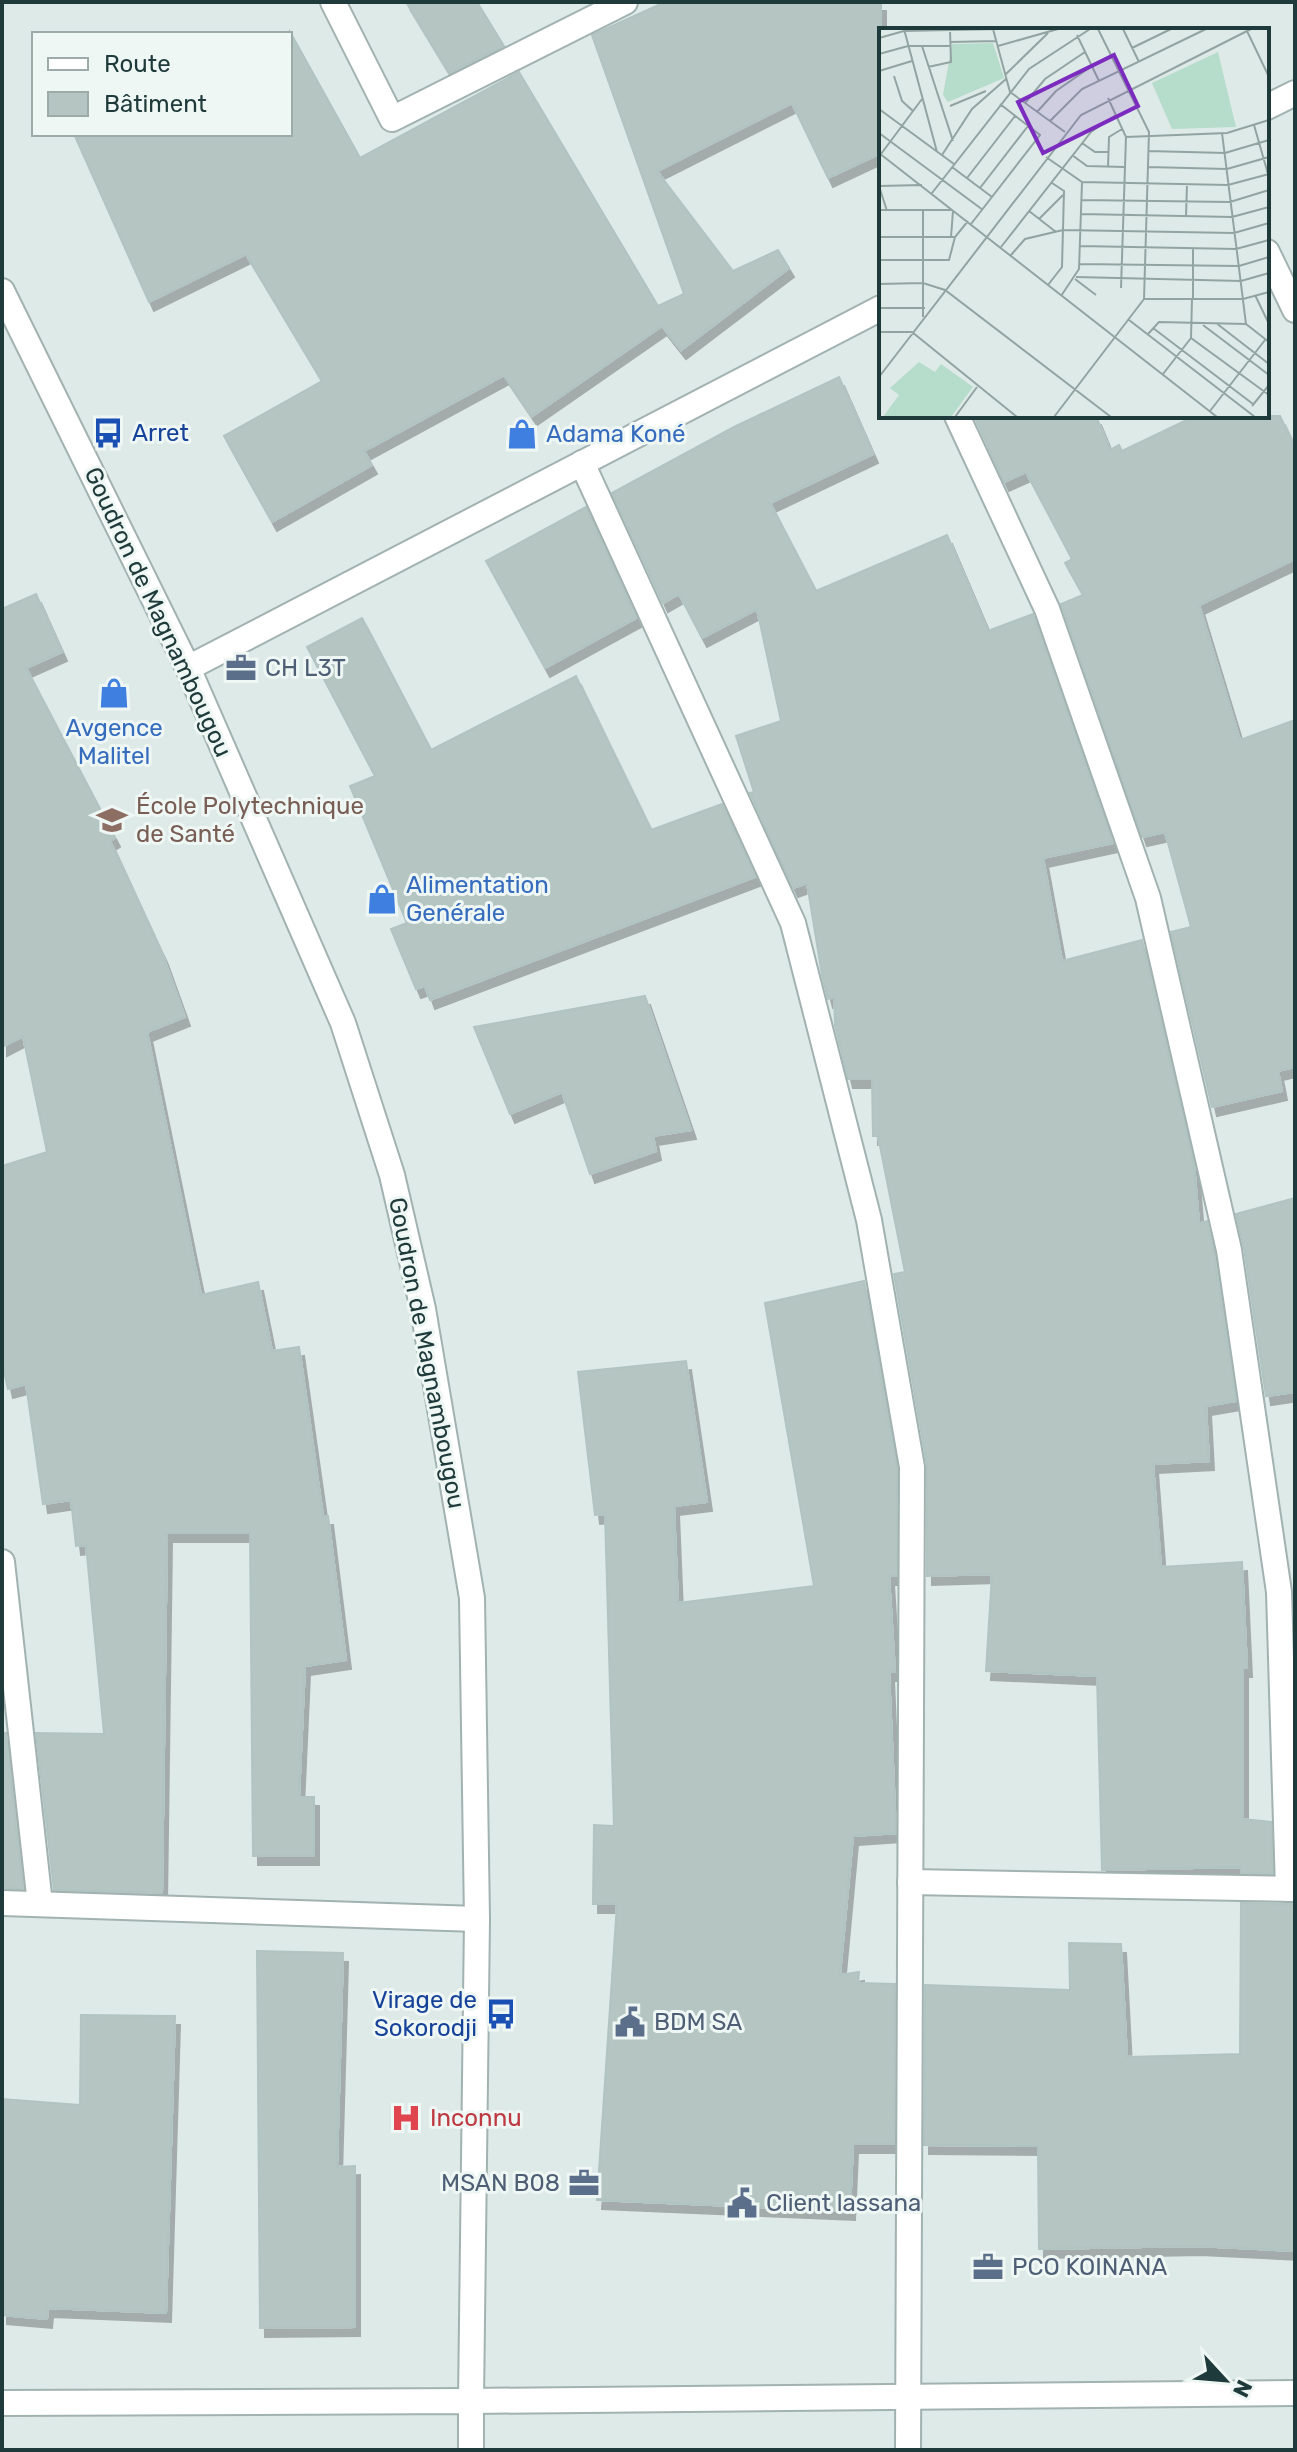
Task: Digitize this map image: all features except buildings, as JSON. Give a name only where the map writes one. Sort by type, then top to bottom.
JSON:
[{"type":"street","points":[[333,2],[392,119],[625,2]]},
{"type":"street","points":[[1269,106],[1295,93]]},
{"type":"street","points":[[1269,256],[1295,310]]},
{"type":"street","name":"Goudron de Magnambougou","points":[[2,291],[188,668],[343,1023],[392,1175],[423,1309],[472,1598],[477,1919],[471,2450]]},
{"type":"street","points":[[188,668],[879,309]]},
{"type":"street","points":[[910,1882],[1292,1889],[1279,1592],[1229,1250],[1148,898],[1047,609],[958,418]]},
{"type":"street","points":[[582,463],[793,923],[869,1220],[912,1467],[908,2450]]},
{"type":"street","points":[[2,1562],[40,1904]]},
{"type":"street","points":[[2,1903],[477,1919]]},
{"type":"street","points":[[2,2403],[1295,2393]]},
{"type":"place","name":"Arret","points":[[108,433]]},
{"type":"place","name":"Adama Koné","points":[[522,434]]},
{"type":"place","name":"CH L3T","points":[[241,668]]},
{"type":"place","name":"Avgence Malitel","points":[[114,693]]},
{"type":"place","name":"École Polytechnique de Santé","points":[[112,820]]},
{"type":"place","name":"Alimentation Genérale","points":[[382,899]]},
{"type":"place","name":"Virage de Sokorodji","points":[[501,2014]]},
{"type":"place","name":"BDM SA","points":[[630,2022]]},
{"type":"place","name":"Inconnu","points":[[406,2118]]},
{"type":"place","name":"MSAN B08","points":[[584,2183]]},
{"type":"place","name":"Client lassana","points":[[742,2203]]},
{"type":"place","name":"PCO KOINANA","points":[[988,2267]]}]
